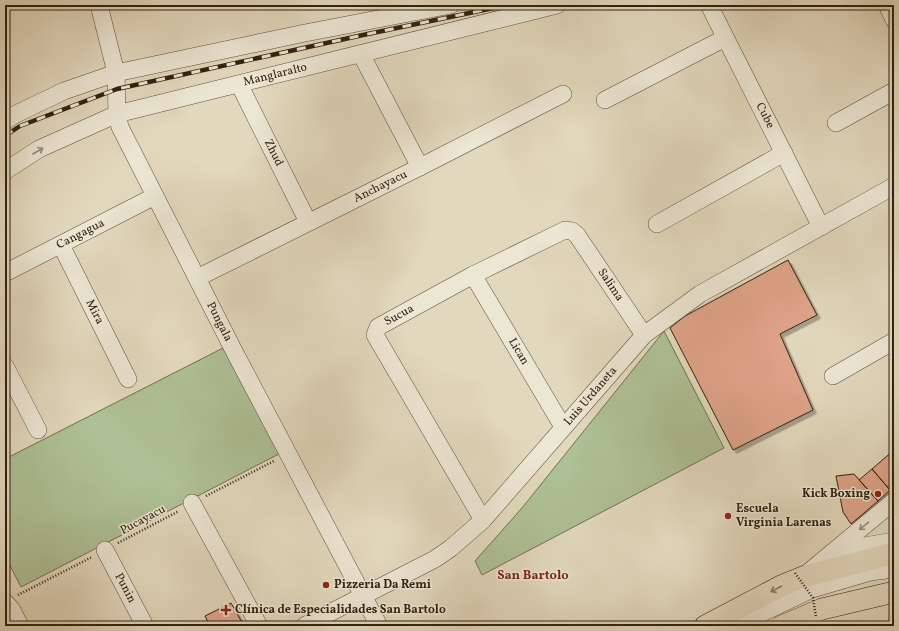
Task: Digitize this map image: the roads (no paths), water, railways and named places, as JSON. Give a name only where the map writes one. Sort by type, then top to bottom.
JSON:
[{"type":"main road","points":[[705,626],[799,575],[894,553]]},
{"type":"main road","points":[[782,626],[822,609],[894,592]]},
{"type":"street","name":"Pungala","points":[[99,5],[116,73],[117,114],[120,127],[197,278],[380,626]]},
{"type":"street","points":[[5,122],[16,114],[64,91],[116,73],[305,33],[451,5]]},
{"type":"street","name":"Manglaralto","points":[[5,171],[39,149],[117,114],[557,5]]},
{"type":"street","name":"Cube","points":[[709,5],[821,227]]},
{"type":"street","points":[[886,5],[894,20]]},
{"type":"street","points":[[605,100],[725,38]]},
{"type":"street","points":[[361,54],[420,167]]},
{"type":"street","name":"Zhud","points":[[239,84],[308,222]]},
{"type":"street","points":[[836,123],[894,91]]},
{"type":"street","name":"Anchayacu","points":[[197,278],[563,94]]},
{"type":"street","points":[[657,224],[784,153]]},
{"type":"street","name":"Luis Urdaneta","points":[[304,626],[435,559],[451,548],[482,520],[644,336],[700,294],[894,186]]},
{"type":"street","name":"Cangagua","points":[[5,273],[156,196]]},
{"type":"street","name":"Sucua","points":[[482,520],[375,335],[375,332],[380,325],[473,275],[565,230],[572,231],[577,235]]},
{"type":"street","name":"Salima","points":[[577,235],[644,336]]},
{"type":"street","name":"Mira","points":[[61,244],[128,379]]},
{"type":"street","name":"Lican","points":[[473,275],[563,427]]},
{"type":"street","points":[[833,376],[894,341]]},
{"type":"street","points":[[5,366],[38,430]]},
{"type":"street","points":[[799,575],[834,551],[894,501]]},
{"type":"street","points":[[192,504],[259,626]]},
{"type":"street","points":[[834,551],[894,541]]},
{"type":"street","name":"Punin","points":[[106,550],[145,626]]},
{"type":"street","points":[[735,626],[812,589],[870,572],[894,569]]},
{"type":"street","points":[[757,626],[808,602],[876,583],[894,580]]},
{"type":"street","points":[[5,602],[12,610],[20,626]]},
{"type":"railway","points":[[5,136],[20,126],[117,89],[508,5]]},
{"type":"place","name":"Kick Boxing","points":[[878,494]]},
{"type":"place","name":"Escuela Virginia Larenas","points":[[728,516]]},
{"type":"place","name":"Pizzeria Da Remi","points":[[326,585]]},
{"type":"place","name":"Clínica de Especialidades San Bartolo","points":[[226,610]]},
{"type":"district","name":"San Bartolo","points":[[533,576]]}]
